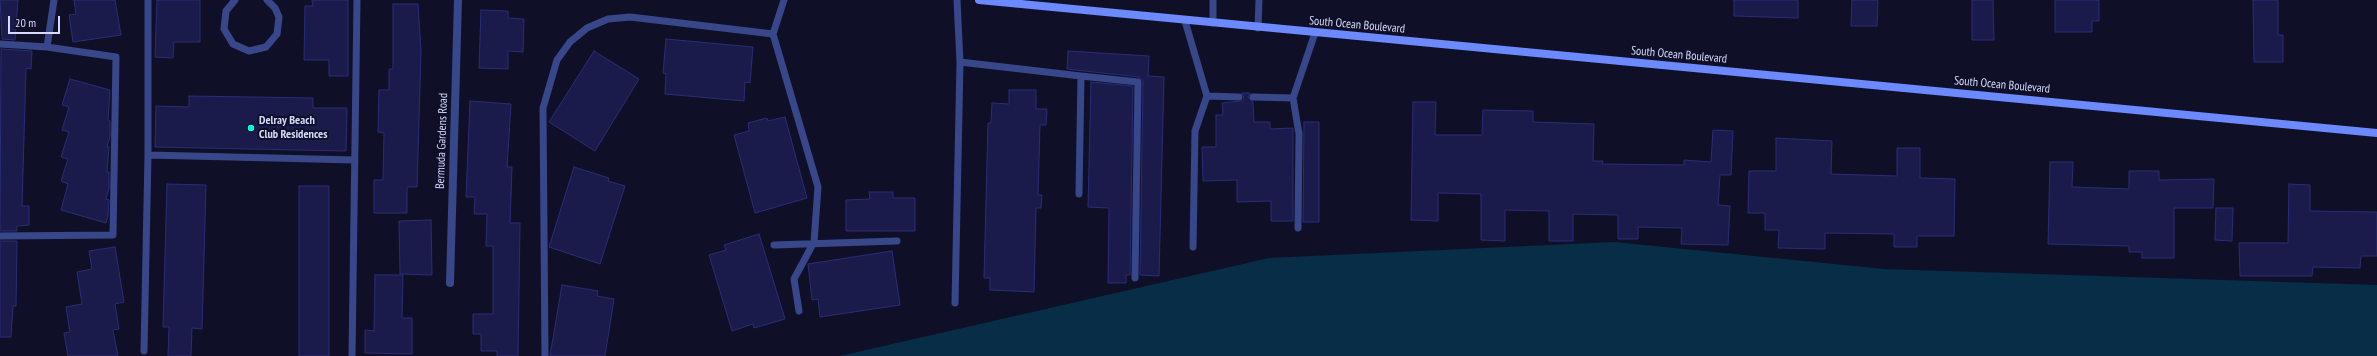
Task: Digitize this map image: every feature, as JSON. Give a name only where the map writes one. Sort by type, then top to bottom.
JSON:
[{"type":"main road","name":"South Ocean Boulevard","points":[[979,0],[1213,24],[2377,133]]},
{"type":"street","name":"Bermuda Gardens Road","points":[[450,283],[458,0]]},
{"type":"lane","points":[[47,47],[54,0]]},
{"type":"lane","points":[[144,351],[148,155],[148,0]]},
{"type":"lane","points":[[235,0],[226,12],[224,29],[232,44],[249,51],[266,47],[277,34],[279,17],[275,8],[268,0]]},
{"type":"lane","points":[[352,356],[357,0]]},
{"type":"lane","points":[[784,0],[773,34],[818,187],[814,242],[794,279],[799,311]]},
{"type":"lane","points":[[955,303],[960,62],[957,0]]},
{"type":"lane","points":[[1213,0],[1213,24]]},
{"type":"lane","points":[[1258,28],[1259,0]]},
{"type":"lane","points":[[545,356],[543,108],[557,60],[570,42],[587,28],[608,19],[630,17],[773,34]]},
{"type":"lane","points":[[1184,21],[1207,96],[1195,131],[1193,247]]},
{"type":"lane","points":[[1298,228],[1299,134],[1293,98],[1315,33]]},
{"type":"lane","points":[[0,44],[47,47],[116,57],[113,234],[0,236]]},
{"type":"lane","points":[[960,62],[1138,82],[1135,278]]},
{"type":"lane","points":[[1079,194],[1081,76]]},
{"type":"lane","points":[[1207,96],[1239,98]]},
{"type":"lane","points":[[1253,97],[1293,98]]},
{"type":"lane","points":[[148,155],[355,160]]},
{"type":"lane","points":[[774,245],[814,242],[897,241]]},
{"type":"water","points":[[1614,242],[1884,269],[2377,285],[2377,356],[840,356],[1269,258]]},
{"type":"building","points":[[0,0],[18,0],[15,40],[2,39]]},
{"type":"building","points":[[74,0],[115,0],[121,35],[73,42],[69,15],[76,14]]},
{"type":"building","points":[[157,0],[200,0],[200,42],[174,42],[173,58],[155,57]]},
{"type":"building","points":[[312,0],[348,0],[348,76],[329,76],[329,60],[304,60],[305,6],[313,6]]},
{"type":"building","points":[[1734,0],[1798,0],[1798,18],[1734,16]]},
{"type":"building","points":[[1852,0],[1878,0],[1877,26],[1851,26]]},
{"type":"building","points":[[1972,0],[1993,0],[1994,40],[1972,40]]},
{"type":"building","points":[[2055,0],[2099,0],[2099,21],[2092,21],[2092,32],[2055,32]]},
{"type":"building","points":[[2253,0],[2278,0],[2278,35],[2283,35],[2283,62],[2254,62]]},
{"type":"building","points":[[393,4],[418,4],[421,51],[417,187],[407,187],[407,213],[374,213],[374,180],[383,180],[384,133],[378,132],[379,90],[389,90],[389,69],[393,69]]},
{"type":"building","points":[[481,10],[508,11],[508,18],[524,19],[523,52],[508,51],[508,69],[479,68]]},
{"type":"building","points":[[666,39],[753,47],[750,83],[745,82],[744,101],[665,94],[666,74],[663,73]]},
{"type":"building","points":[[1,49],[32,51],[31,69],[26,68],[22,206],[29,206],[29,225],[17,226],[17,231],[0,231]]},
{"type":"building","points":[[594,51],[639,79],[595,151],[549,122]]},
{"type":"building","points":[[1068,51],[1149,56],[1148,76],[1164,77],[1159,276],[1140,275],[1143,80],[1139,77],[1067,69]]},
{"type":"building","points":[[70,79],[110,90],[108,120],[110,121],[110,137],[107,147],[109,147],[107,172],[109,172],[109,188],[106,199],[109,200],[106,223],[61,210],[68,184],[61,181],[68,159],[61,157],[69,132],[62,130],[69,107],[62,105]]},
{"type":"building","points":[[1091,82],[1133,86],[1130,275],[1126,275],[1126,283],[1108,283],[1109,208],[1088,207]]},
{"type":"building","points":[[1009,90],[1036,90],[1036,109],[1047,109],[1046,125],[1040,125],[1038,195],[1042,195],[1041,208],[1036,208],[1034,292],[990,290],[990,278],[984,278],[988,123],[991,123],[992,103],[1009,104]]},
{"type":"building","points":[[1242,93],[1250,93],[1248,97],[1253,102],[1254,122],[1270,122],[1270,129],[1293,128],[1293,221],[1271,221],[1271,201],[1237,202],[1237,180],[1203,181],[1202,147],[1216,147],[1216,115],[1223,115],[1222,103],[1242,101],[1244,98]]},
{"type":"building","name":"Delray Beach Club Residences","points":[[189,96],[313,98],[313,108],[347,108],[346,151],[155,147],[156,106],[189,107]]},
{"type":"building","points":[[470,101],[511,104],[507,167],[512,167],[510,223],[520,223],[518,356],[497,356],[497,351],[481,351],[481,334],[473,334],[473,314],[493,314],[493,246],[486,246],[487,214],[474,214],[475,197],[466,197]]},
{"type":"building","points":[[1413,102],[1436,102],[1435,135],[1482,135],[1483,110],[1533,111],[1533,122],[1594,124],[1593,161],[1603,161],[1602,164],[1684,165],[1684,160],[1711,162],[1713,130],[1733,131],[1731,175],[1720,175],[1718,205],[1730,206],[1728,245],[1681,244],[1682,228],[1638,227],[1638,239],[1618,239],[1618,215],[1573,214],[1573,241],[1549,241],[1549,211],[1505,210],[1505,241],[1481,240],[1481,194],[1438,193],[1438,221],[1411,220]]},
{"type":"building","points":[[785,117],[807,198],[755,213],[734,135],[749,131],[748,123],[767,118],[768,121]]},
{"type":"building","points":[[1304,122],[1319,122],[1319,222],[1303,222]]},
{"type":"building","points":[[1776,138],[1832,141],[1831,174],[1897,176],[1897,148],[1920,148],[1920,178],[1955,179],[1954,236],[1917,236],[1917,247],[1894,247],[1894,234],[1825,233],[1825,249],[1778,248],[1779,230],[1765,230],[1765,213],[1748,213],[1749,171],[1776,171]]},
{"type":"building","points":[[2050,162],[2073,162],[2072,187],[2129,189],[2129,171],[2159,171],[2159,180],[2214,179],[2213,208],[2174,208],[2174,258],[2142,258],[2142,252],[2129,252],[2129,246],[2048,244]]},
{"type":"building","points":[[574,167],[609,178],[608,181],[625,186],[600,264],[549,247]]},
{"type":"building","points":[[167,184],[206,185],[202,329],[192,328],[191,356],[168,356],[169,327],[163,327]]},
{"type":"building","points":[[2289,184],[2310,185],[2310,211],[2377,212],[2377,256],[2361,256],[2360,268],[2313,267],[2312,276],[2240,276],[2239,243],[2288,243]]},
{"type":"building","points":[[299,186],[329,186],[329,356],[299,356]]},
{"type":"building","points":[[869,192],[893,192],[893,198],[915,198],[915,231],[846,231],[846,200],[870,199]]},
{"type":"building","points":[[2216,208],[2233,208],[2232,241],[2215,240]]},
{"type":"building","points":[[431,220],[432,275],[400,274],[399,221]]},
{"type":"building","points":[[759,234],[785,319],[754,328],[753,324],[732,331],[709,255],[726,250],[724,245]]},
{"type":"building","points":[[0,241],[17,241],[16,306],[13,306],[11,337],[0,337]]},
{"type":"building","points":[[115,247],[124,302],[115,304],[119,329],[113,330],[118,356],[68,356],[64,333],[70,332],[66,307],[82,304],[77,272],[92,269],[89,251]]},
{"type":"building","points":[[892,251],[900,305],[820,317],[818,299],[812,300],[808,264]]},
{"type":"building","points":[[375,275],[403,275],[402,318],[412,318],[412,354],[365,353],[365,330],[374,331]]},
{"type":"building","points":[[562,285],[598,291],[597,296],[614,299],[605,356],[550,356]]},
{"type":"place","name":"Delray Beach Club Residences","points":[[251,128]]}]
